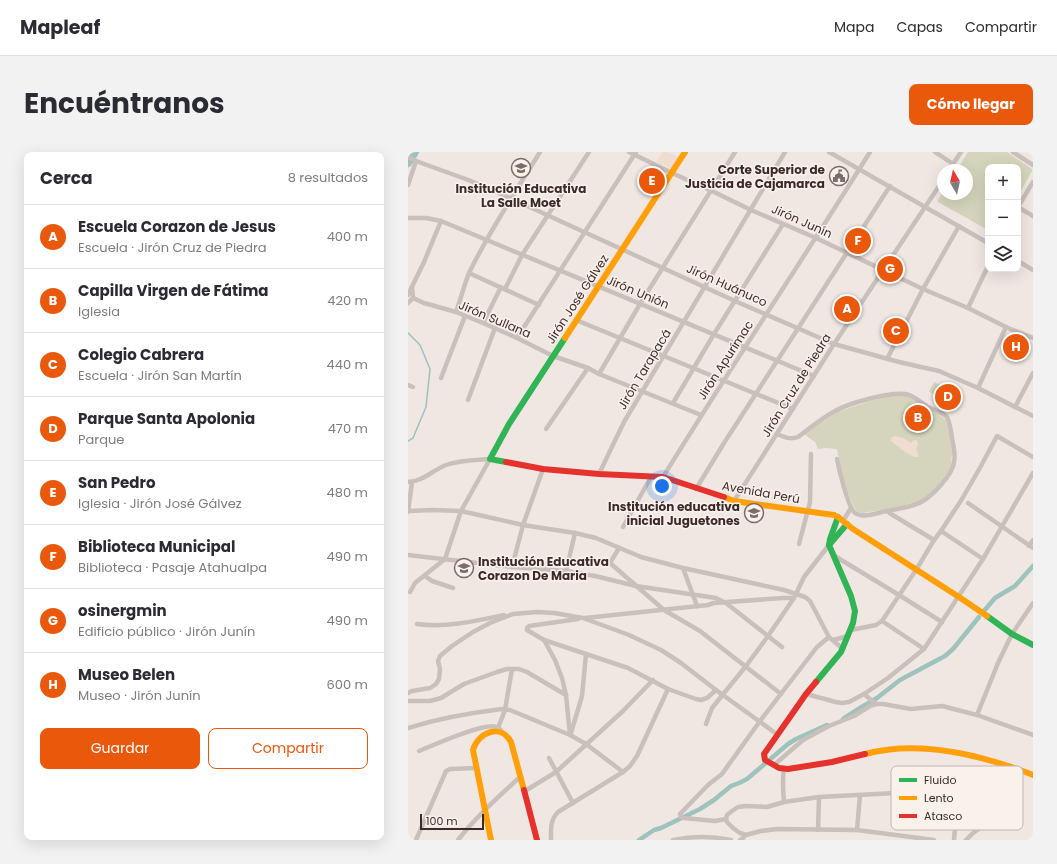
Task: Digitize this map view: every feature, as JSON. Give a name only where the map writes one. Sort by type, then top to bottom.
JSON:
[{"type":"street","points":[[456,312],[469,273],[486,240],[540,152]]},
{"type":"street","points":[[483,323],[522,255],[589,152]]},
{"type":"street","name":"Jirón Junín","points":[[629,152],[635,153],[672,173],[751,210],[816,238],[923,289],[1033,338]]},
{"type":"street","name":"Jirón José Gálvez","points":[[490,459],[509,424],[685,152]]},
{"type":"street","points":[[599,374],[640,304],[664,268],[735,152]]},
{"type":"street","name":"Jirón Tarapacá","points":[[600,474],[624,422],[785,152]]},
{"type":"street","points":[[829,152],[985,241]]},
{"type":"street","name":"Jirón Apurímac","points":[[663,477],[701,415],[870,152]]},
{"type":"street","points":[[935,152],[953,164],[961,152]]},
{"type":"street","points":[[1013,152],[1033,165]]},
{"type":"street","points":[[517,338],[635,153]]},
{"type":"street","points":[[408,185],[412,159]]},
{"type":"street","name":"Jirón Huánuco","points":[[412,159],[471,181],[549,215],[735,301],[834,344],[939,371],[978,388],[1033,416]]},
{"type":"street","points":[[1021,202],[1033,182]]},
{"type":"street","points":[[696,489],[724,443],[890,186]]},
{"type":"street","name":"Jirón Cruz de Piedra","points":[[734,501],[834,344],[937,189]]},
{"type":"street","points":[[1021,209],[1033,216]]},
{"type":"street","name":"Jirón Unión","points":[[408,218],[426,218],[441,222],[814,376]]},
{"type":"street","points":[[408,295],[441,222]]},
{"type":"street","points":[[673,403],[693,368],[783,224]]},
{"type":"street","points":[[887,358],[923,289],[959,226]]},
{"type":"street","points":[[1021,263],[1033,270]]},
{"type":"street","points":[[968,308],[985,272]]},
{"type":"street","points":[[469,273],[539,305]]},
{"type":"street","points":[[408,303],[414,298],[412,287]]},
{"type":"street","name":"Jirón Sullana","points":[[414,298],[424,303],[456,312],[483,323],[553,356],[588,368],[642,392],[701,415]]},
{"type":"street","points":[[441,378],[465,316]]},
{"type":"street","points":[[576,320],[793,409]]},
{"type":"street","points":[[978,388],[1006,327]]},
{"type":"street","points":[[468,400],[495,328]]},
{"type":"street","points":[[546,429],[588,368]]},
{"type":"street","points":[[1015,407],[1033,373]]},
{"type":"street","points":[[777,434],[794,439],[836,410],[866,400],[892,394],[906,394],[915,397],[928,407],[947,417],[951,429],[955,455],[950,473],[933,494],[923,501],[912,506],[864,516],[856,514],[851,508],[840,474],[837,459]]},
{"type":"street","points":[[726,819],[715,821],[684,818],[681,817],[680,814],[708,785],[722,774],[760,721],[817,647],[831,639],[876,625],[882,620],[941,531],[977,473],[997,436],[1033,458]]},
{"type":"street","points":[[799,544],[808,512],[811,454]]},
{"type":"street","points":[[410,592],[415,583],[445,559],[461,511],[490,459]]},
{"type":"street","name":"Avenida Perú","points":[[410,482],[418,480],[447,465],[470,460],[490,459],[543,469],[663,477],[734,501],[834,515],[853,529],[959,597],[1012,634],[1033,645]]},
{"type":"street","points":[[512,567],[523,525],[543,469]]},
{"type":"street","points":[[806,694],[836,702],[849,702],[865,695],[924,649],[1003,527],[1033,473]]},
{"type":"street","points":[[623,527],[651,477]]},
{"type":"street","points":[[410,482],[408,512],[433,510],[461,511],[523,525],[575,533],[596,538],[641,557],[683,568],[784,590],[796,596]]},
{"type":"street","points":[[968,503],[1031,547],[1033,540]]},
{"type":"street","points":[[768,760],[778,734],[806,694],[843,649],[849,633],[855,611],[851,596],[829,545],[830,538],[851,508]]},
{"type":"street","points":[[887,511],[934,540]]},
{"type":"street","points":[[706,724],[712,708],[746,666],[796,596],[804,577],[829,545],[842,520]]},
{"type":"street","points":[[941,531],[983,559]]},
{"type":"street","points":[[566,571],[575,533]]},
{"type":"street","points":[[619,548],[610,563],[664,610],[700,631],[781,694]]},
{"type":"street","points":[[408,555],[512,567],[566,571],[636,586],[716,598],[726,603],[782,647]]},
{"type":"street","points":[[833,555],[942,622]]},
{"type":"street","points":[[683,568],[694,594],[697,606]]},
{"type":"street","points":[[425,576],[432,581],[453,588]]},
{"type":"street","points":[[716,690],[707,698],[701,700],[696,699],[668,689],[628,668],[544,640],[529,632],[527,628],[529,626],[583,618],[796,596],[805,597],[810,601],[831,639],[843,649]]},
{"type":"street","points":[[977,715],[998,663],[1012,634],[1033,603]]},
{"type":"street","points":[[417,624],[460,624],[513,614],[537,612],[583,618],[629,635],[661,650],[682,663],[716,690],[778,734]]},
{"type":"street","points":[[408,693],[430,688],[436,684],[439,679],[440,669],[438,661],[440,656],[452,646],[490,623],[513,614]]},
{"type":"street","points":[[882,620],[924,649]]},
{"type":"street","points":[[544,640],[555,660],[562,678],[566,695],[570,735]]},
{"type":"street","points":[[570,735],[582,696],[586,654]]},
{"type":"street","points":[[408,700],[430,701],[441,698],[458,687],[502,670],[520,670],[527,672],[566,695]]},
{"type":"street","points":[[500,730],[512,670]]},
{"type":"street","points":[[525,791],[556,772],[623,711],[653,680]]},
{"type":"street","points":[[551,840],[550,828],[554,816],[564,808],[623,772],[638,756],[668,689]]},
{"type":"street","points":[[865,695],[875,704]]},
{"type":"street","points":[[768,760],[829,726],[854,716],[875,704],[911,709],[942,706],[977,715],[1033,735]]},
{"type":"street","points":[[408,728],[431,720],[449,716],[505,710],[521,714],[570,735],[586,744],[623,772]]},
{"type":"street","points":[[419,751],[471,731],[492,727],[500,730],[509,737],[512,742],[537,840]]},
{"type":"street","points":[[491,840],[473,750],[474,745],[480,737],[500,730]]},
{"type":"street","points":[[768,760],[784,769],[848,759],[884,750],[909,749],[945,750],[980,756],[1011,766]]},
{"type":"street","points":[[549,758],[573,803]]},
{"type":"street","points":[[416,840],[447,769],[477,768]]},
{"type":"street","points":[[784,769],[782,777],[784,802]]},
{"type":"street","points":[[1023,771],[1033,775]]},
{"type":"street","points":[[458,840],[467,828],[520,777]]},
{"type":"street","points":[[726,819],[727,815],[738,807],[768,807],[784,802],[819,797],[891,793]]},
{"type":"street","points":[[857,830],[860,795]]},
{"type":"street","points":[[818,830],[819,797]]},
{"type":"street","points":[[726,819],[733,828],[746,835]]},
{"type":"street","points":[[740,840],[746,835],[777,829],[857,830],[934,840]]},
{"type":"street","points":[[954,840],[955,830]]},
{"type":"street","points":[[966,840],[977,830]]},
{"type":"street","points":[[673,840],[697,837],[732,840]]},
{"type":"green space","points":[[968,152],[1007,152],[1032,169],[1032,171],[1021,191],[1021,164],[985,164],[985,228],[938,202],[938,200],[973,200],[973,164],[961,164]]},
{"type":"green space","points":[[934,382],[957,391],[952,402],[929,392]]},
{"type":"green space","points":[[892,395],[906,395],[946,420],[952,452],[951,465],[948,472],[933,491],[922,500],[898,507],[863,513],[857,512],[844,482],[837,449],[818,449],[815,442],[804,434],[837,412]]},
{"type":"shaded area","points":[[662,152],[668,152],[679,157],[672,169],[656,162]]},
{"type":"shaded area","points":[[895,436],[903,438],[911,443],[914,440],[917,440],[918,444],[916,450],[918,452],[918,457],[914,457],[905,452],[891,441],[891,438]]},
{"type":"waterway","points":[[408,163],[415,152]]},
{"type":"waterway","points":[[408,333],[420,345],[430,369],[426,407],[413,438],[408,441]]},
{"type":"waterway","points":[[984,611],[995,598],[1015,586],[1033,566]]},
{"type":"waterway","points":[[843,719],[877,698],[900,680],[945,656],[953,649],[979,617]]},
{"type":"waterway","points":[[639,840],[654,830],[700,809],[731,786],[747,779],[788,744],[827,725]]},
{"type":"traffic: fast","points":[[506,462],[490,459],[509,424],[565,338]]},
{"type":"traffic: fast","points":[[816,682],[841,652],[853,623],[855,611],[851,596],[829,545],[838,517]]},
{"type":"traffic: fast","points":[[829,545],[847,524]]},
{"type":"traffic: fast","points":[[987,616],[1012,634],[1033,645]]},
{"type":"traffic: slow","points":[[565,338],[685,152]]},
{"type":"traffic: slow","points":[[724,497],[734,501],[834,515],[853,529],[987,616]]},
{"type":"traffic: slow","points":[[491,840],[473,750],[480,738],[490,732],[496,731],[507,736],[511,742],[524,790]]},
{"type":"traffic: slow","points":[[865,754],[907,748],[929,749],[950,751],[993,761],[1007,766]]},
{"type":"traffic: slow","points":[[1023,772],[1033,775]]},
{"type":"traffic: jam","points":[[506,462],[543,469],[599,474],[663,477],[724,497]]},
{"type":"traffic: jam","points":[[816,682],[764,754],[765,760],[779,768],[788,769],[832,762],[865,754]]},
{"type":"traffic: jam","points":[[524,790],[537,840]]},
{"type":"place","name":"Institución Educativa La Salle Moet","points":[[521,168]]},
{"type":"place","name":"Corte Superior de Justicia de Cajamarca","points":[[839,176]]},
{"type":"place","name":"San Pedro","points":[[652,181]]},
{"type":"place","name":"Biblioteca Municipal","points":[[858,241]]},
{"type":"place","name":"osinergmin","points":[[890,269]]},
{"type":"place","name":"Escuela Corazon de Jesus","points":[[847,309]]},
{"type":"place","name":"Colegio Cabrera","points":[[896,331]]},
{"type":"place","name":"Museo Belen","points":[[1016,347]]},
{"type":"place","name":"Parque Santa Apolonia","points":[[948,397]]},
{"type":"place","name":"Capilla Virgen de Fátima","points":[[918,418]]},
{"type":"place","name":"Institución educativa inicial Juguetones","points":[[754,513]]},
{"type":"place","name":"Institución Educativa Corazon De Maria","points":[[464,568]]}]
